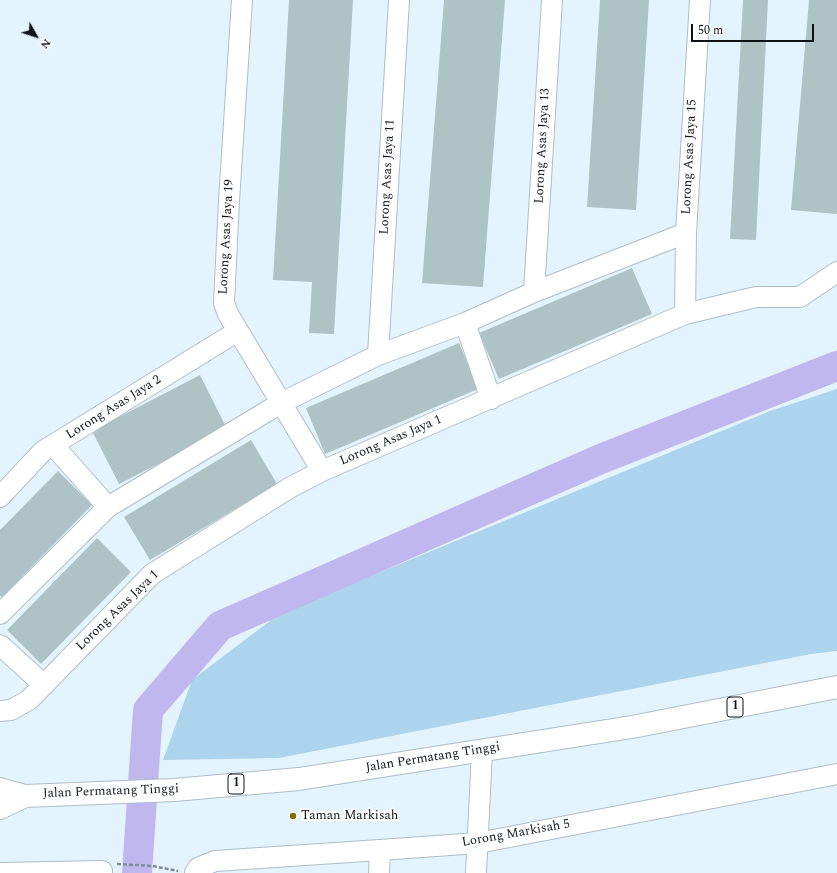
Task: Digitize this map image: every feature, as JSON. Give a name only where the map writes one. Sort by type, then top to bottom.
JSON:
[{"type":"highway","name":"Jalan Permatang Tinggi","points":[[0,789],[25,796],[174,790],[299,779],[632,727],[837,687]]},
{"type":"highway","name":"Jalan Permatang Tinggi","points":[[0,808],[25,796]]},
{"type":"street","name":"Lorong Asas Jaya 19","points":[[242,0],[224,303],[228,314],[322,471]]},
{"type":"street","name":"Lorong Asas Jaya 11","points":[[378,355],[399,0]]},
{"type":"street","name":"Lorong Asas Jaya 13","points":[[534,292],[552,0]]},
{"type":"street","name":"Lorong Asas Jaya 15","points":[[685,314],[686,233],[700,0]]},
{"type":"street","points":[[0,614],[108,507],[281,403],[378,355],[465,323],[534,292],[686,233]]},
{"type":"street","name":"Lorong Asas Jaya 1","points":[[0,711],[11,710],[29,700],[152,574],[291,487],[322,471],[685,314],[756,297],[800,297],[837,272]]},
{"type":"street","points":[[465,323],[491,398]]},
{"type":"street","name":"Lorong Asas Jaya 2","points":[[0,497],[43,451],[238,331]]},
{"type":"street","points":[[53,445],[108,507]]},
{"type":"street","points":[[0,646],[44,685]]},
{"type":"street","points":[[476,873],[482,751]]},
{"type":"street","name":"Lorong Markisah 5","points":[[187,872],[215,861],[478,842],[837,774]]},
{"type":"street","points":[[380,850],[380,873]]},
{"type":"street","points":[[0,873],[102,871],[110,869]]},
{"type":"path","points":[[110,869],[153,866],[187,872]]},
{"type":"shaded area","points":[[837,389],[837,651],[811,654],[279,758],[163,760],[192,680],[279,614],[770,411]]},
{"type":"building","points":[[289,0],[353,0],[334,334],[309,333],[312,282],[273,280]]},
{"type":"building","points":[[444,0],[505,0],[483,287],[422,283]]},
{"type":"building","points":[[600,0],[649,0],[636,210],[587,207]]},
{"type":"building","points":[[743,0],[768,0],[756,240],[730,239]]},
{"type":"building","points":[[809,0],[837,0],[837,214],[791,210]]},
{"type":"building","points":[[632,268],[652,314],[499,379],[479,333]]},
{"type":"building","points":[[459,343],[478,389],[325,454],[306,408]]},
{"type":"building","points":[[200,375],[227,429],[119,484],[92,431]]},
{"type":"building","points":[[251,440],[277,484],[150,560],[124,517]]},
{"type":"building","points":[[58,471],[92,505],[2,597],[0,596],[0,530]]},
{"type":"building","points":[[97,538],[131,572],[41,664],[7,630]]},
{"type":"waterway","points":[[137,873],[148,710],[220,626],[603,458],[837,366]]},
{"type":"place","name":"Taman Markisah","points":[[293,816]]}]
